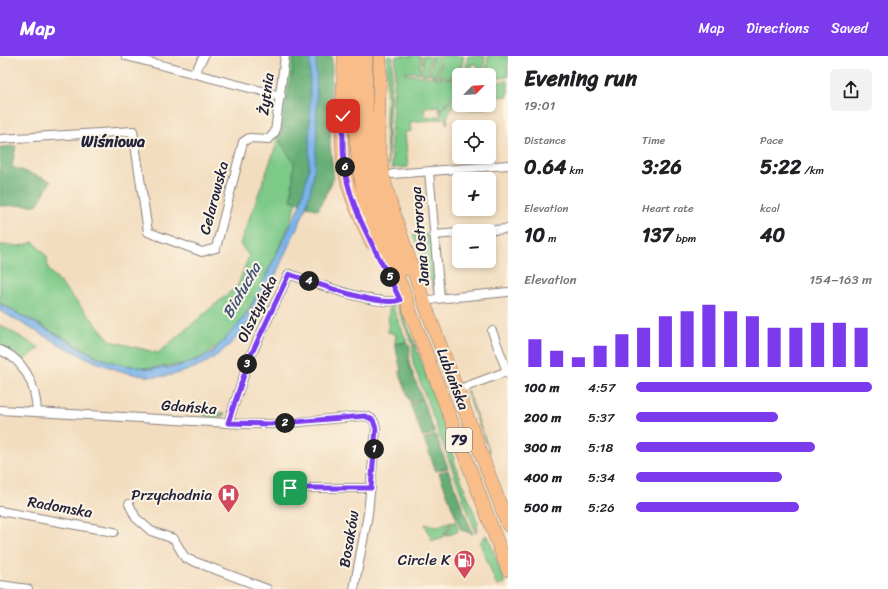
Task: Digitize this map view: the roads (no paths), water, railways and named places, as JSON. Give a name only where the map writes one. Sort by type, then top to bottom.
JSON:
[{"type":"main road","points":[[344,56],[343,145],[345,171],[350,190],[364,226],[400,300],[410,311]]},
{"type":"main road","name":"79","points":[[355,56],[360,114],[369,164],[380,210],[397,251],[424,302]]},
{"type":"main road","name":"79","points":[[366,56],[360,114],[358,162],[367,206],[379,240],[407,298],[410,311]]},
{"type":"main road","points":[[380,56],[378,142],[382,168],[391,206],[424,302]]},
{"type":"main road","name":"Lublańska","points":[[424,302],[508,525]]},
{"type":"main road","name":"Lublańska","points":[[410,311],[508,570]]},
{"type":"street","points":[[126,56],[281,96]]},
{"type":"street","points":[[194,74],[204,56]]},
{"type":"street","name":"Żytnia","points":[[273,136],[281,96],[285,56]]},
{"type":"street","name":"Celarowska","points":[[0,139],[133,131],[148,232],[202,252],[216,248],[243,142],[249,138],[269,139],[273,136]]},
{"type":"street","points":[[393,174],[508,165]]},
{"type":"street","name":"Jana Ostroroga","points":[[429,171],[440,298]]},
{"type":"street","points":[[496,230],[508,229]]},
{"type":"street","points":[[434,234],[452,233]]},
{"type":"street","name":"Olsztyńska","points":[[228,423],[250,357],[289,274],[368,298],[391,302],[400,300]]},
{"type":"street","points":[[424,302],[440,298],[508,292]]},
{"type":"street","points":[[457,390],[508,372],[492,331]]},
{"type":"street","points":[[0,350],[19,361],[29,377],[34,390],[37,412]]},
{"type":"street","name":"Gdańska","points":[[0,410],[270,424],[365,416],[371,418],[374,422]]},
{"type":"street","name":"Bosaków","points":[[354,589],[366,530],[376,429],[374,422]]},
{"type":"street","points":[[290,488],[371,488]]},
{"type":"street","points":[[130,504],[136,518],[151,531],[174,539],[185,558],[247,580],[267,589]]},
{"type":"street","name":"Radomska","points":[[0,511],[114,532]]},
{"type":"street","points":[[0,585],[28,589]]},
{"type":"water","points":[[310,56],[316,56],[317,128],[315,165],[306,206],[280,266],[261,303],[250,321],[237,337],[222,351],[206,363],[186,371],[166,376],[145,376],[108,367],[89,359],[0,311],[0,304],[99,358],[118,364],[150,369],[173,367],[190,363],[212,353],[239,324],[250,309],[299,208],[309,169]]},
{"type":"place","name":"Przychodnia","points":[[228,514]]},
{"type":"place","name":"Circle K","points":[[465,580]]},
{"type":"district","name":"Wiśniowa","points":[[113,141]]},
{"type":"water label","name":"Białucha","points":[[241,290]]}]
